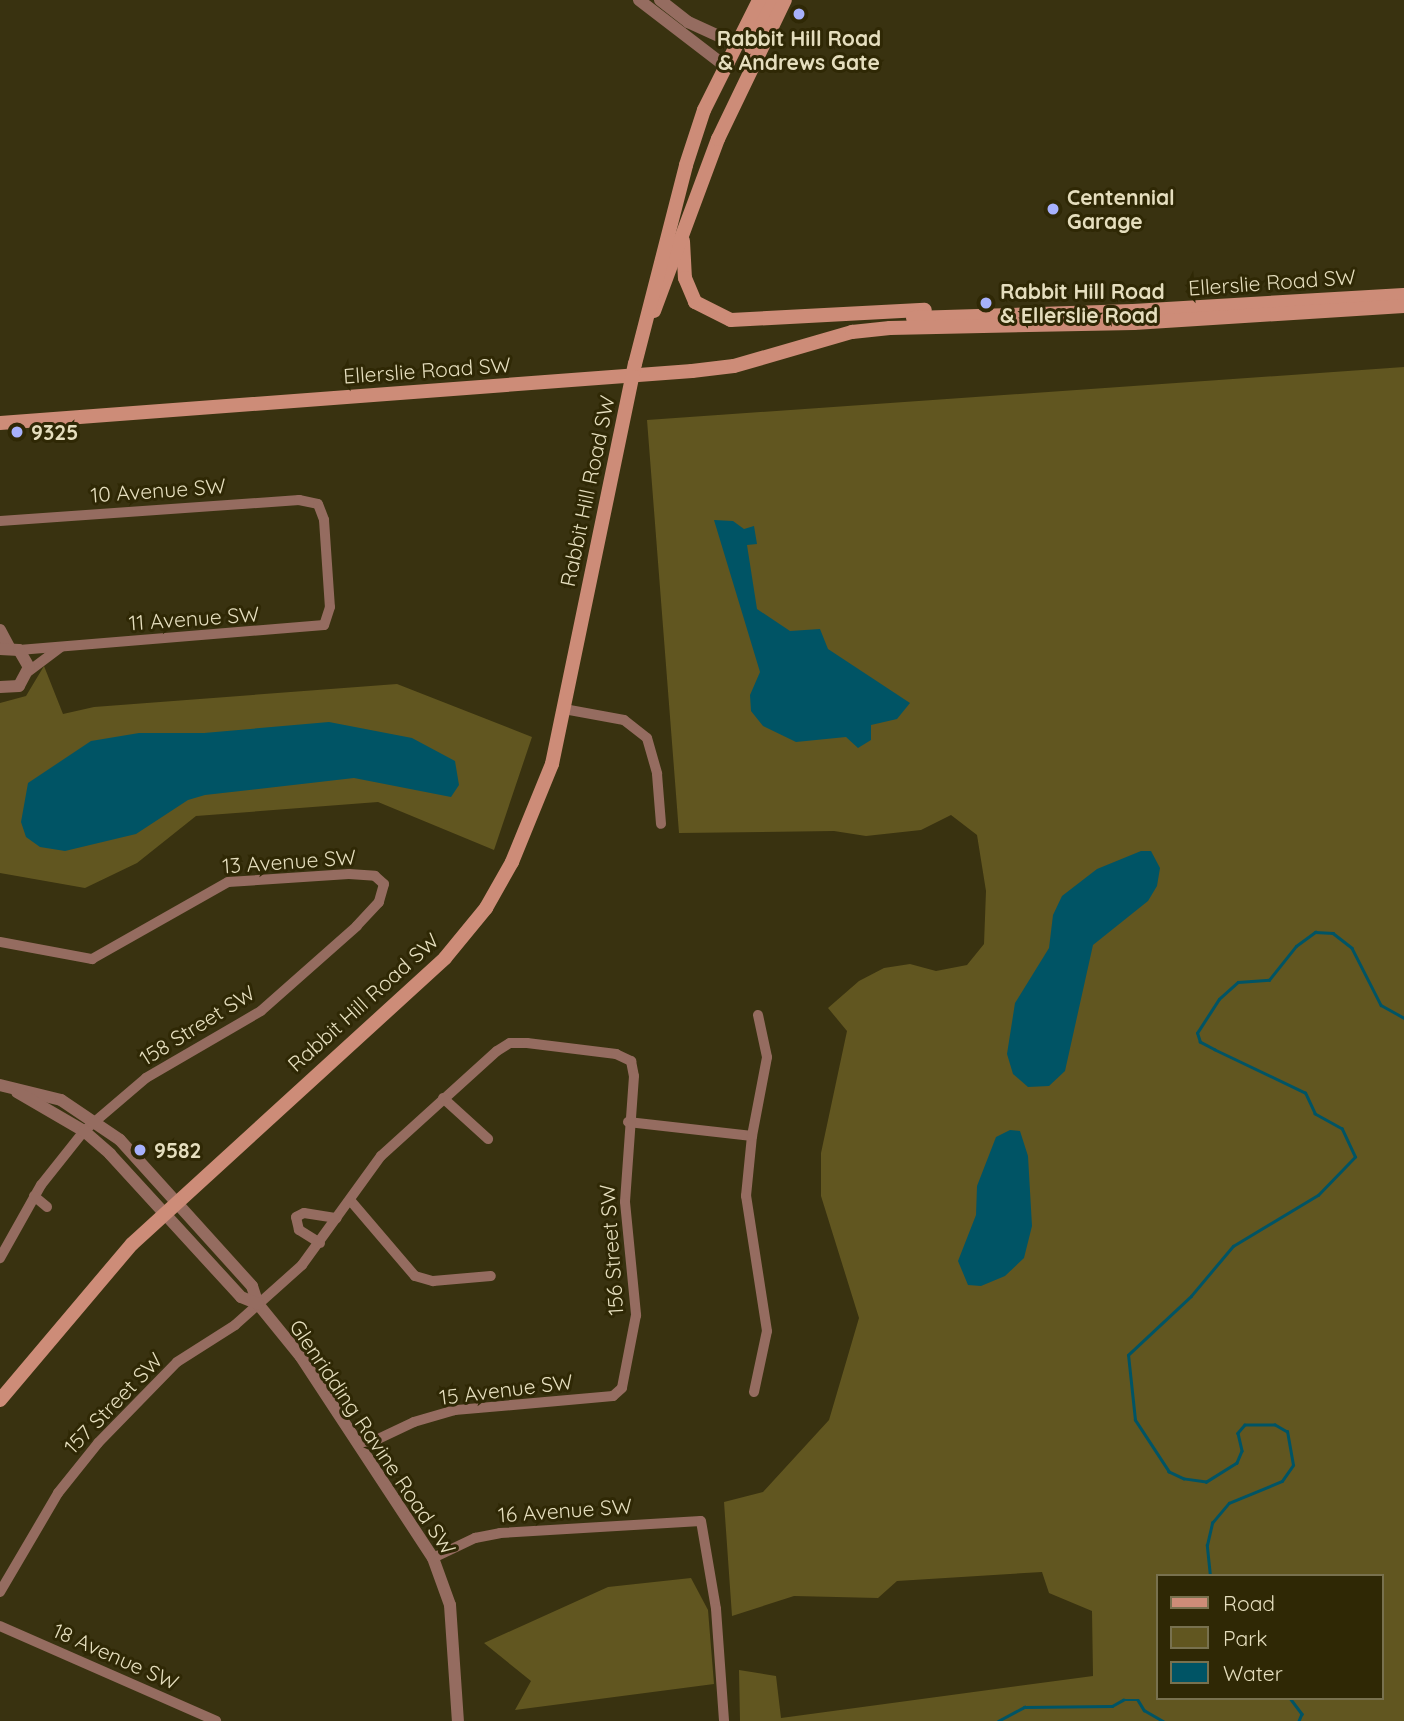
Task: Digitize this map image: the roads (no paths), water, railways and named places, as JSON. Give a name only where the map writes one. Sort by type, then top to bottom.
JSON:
[{"type":"main road","name":"Rabbit Hill Road SW","points":[[0,1400],[98,1279],[165,1212],[427,977],[473,925],[529,828],[552,764],[641,339],[694,137],[725,66],[759,0]]},
{"type":"main road","points":[[754,58],[750,43],[772,0]]},
{"type":"main road","name":"Rabbit Hill Road SW","points":[[641,339],[663,292],[683,228],[754,58],[785,0]]},
{"type":"main road","points":[[683,228],[687,287],[703,308],[731,320],[920,310],[979,315]]},
{"type":"main road","name":"Ellerslie Road SW","points":[[0,423],[634,376],[734,366],[852,332],[885,319],[1133,311],[1404,295]]},
{"type":"main road","name":"Ellerslie Road SW","points":[[852,332],[1134,323],[1404,306]]},
{"type":"street","points":[[639,0],[725,66]]},
{"type":"street","points":[[660,0],[688,22],[736,44]]},
{"type":"street","name":"10 Avenue SW","points":[[0,521],[299,500],[318,504],[324,520],[328,621]]},
{"type":"street","name":"11 Avenue SW","points":[[9,649],[306,629],[328,621]]},
{"type":"street","points":[[0,630],[9,649],[29,671]]},
{"type":"street","points":[[2,688],[22,683],[29,671],[61,647]]},
{"type":"street","points":[[564,709],[624,720],[647,738],[657,774],[661,824]]},
{"type":"street","name":"13 Avenue SW","points":[[0,942],[92,959],[160,924],[208,890],[228,882],[364,874],[382,880],[384,889]]},
{"type":"street","name":"158 Street SW","points":[[0,1258],[34,1196],[84,1131],[153,1074],[261,1011],[339,944],[379,902],[384,889]]},
{"type":"street","points":[[754,1392],[763,1365],[767,1331],[763,1286],[747,1216],[752,1136],[767,1057],[758,1015]]},
{"type":"street","name":"156 Street SW","points":[[510,1043],[616,1054],[631,1061],[634,1076],[628,1122],[625,1214],[636,1315],[635,1335],[618,1393]]},
{"type":"street","name":"157 Street SW","points":[[0,1592],[58,1493],[98,1443],[177,1362],[223,1334],[258,1304],[320,1243],[381,1156],[443,1098],[510,1043]]},
{"type":"street","points":[[0,1086],[45,1094],[96,1121],[178,1200],[251,1286],[258,1304]]},
{"type":"street","points":[[0,1086],[23,1094],[84,1131],[165,1212],[241,1297],[258,1304]]},
{"type":"street","points":[[443,1098],[488,1139]]},
{"type":"street","points":[[628,1122],[752,1136]]},
{"type":"street","points":[[34,1196],[47,1207]]},
{"type":"street","points":[[350,1200],[415,1276],[433,1281],[491,1276]]},
{"type":"street","points":[[320,1243],[299,1230],[296,1217],[304,1213],[337,1218]]},
{"type":"street","name":"Glenridding Ravine Road SW","points":[[258,1304],[301,1357],[433,1558],[450,1605],[458,1721]]},
{"type":"street","name":"15 Avenue SW","points":[[361,1447],[414,1422],[455,1410],[618,1393]]},
{"type":"street","name":"16 Avenue SW","points":[[433,1558],[467,1541],[500,1533],[696,1520],[704,1524],[716,1609],[724,1721]]},
{"type":"street","name":"18 Avenue SW","points":[[0,1626],[216,1721]]},
{"type":"water","points":[[714,520],[733,521],[744,529],[754,526],[757,544],[747,545],[757,609],[790,631],[820,629],[828,649],[910,703],[897,719],[871,725],[871,740],[858,748],[846,737],[796,742],[763,726],[751,711],[750,695],[760,672]]},
{"type":"water","points":[[329,722],[412,738],[455,761],[459,785],[451,797],[354,778],[205,795],[188,800],[136,834],[65,851],[40,847],[26,837],[21,822],[28,783],[91,741],[139,733],[204,733]]},
{"type":"water","points":[[1141,851],[1151,851],[1160,868],[1157,886],[1148,901],[1093,945],[1065,1071],[1049,1086],[1028,1087],[1013,1074],[1007,1054],[1015,1003],[1049,948],[1053,915],[1062,896],[1097,869]]},
{"type":"water","points":[[1010,1130],[1020,1131],[1028,1156],[1032,1226],[1024,1258],[1005,1276],[981,1286],[968,1285],[958,1261],[976,1215],[977,1186],[996,1137]]},
{"type":"waterway","points":[[1210,1574],[1207,1545],[1212,1523],[1229,1503],[1282,1481],[1293,1465],[1287,1432],[1275,1425],[1245,1425],[1238,1433],[1242,1451],[1237,1463],[1206,1482],[1184,1479],[1169,1472],[1135,1420],[1128,1355],[1191,1296],[1233,1246],[1318,1195],[1355,1157],[1342,1129],[1315,1114],[1305,1093],[1200,1042],[1197,1033],[1219,999],[1238,982],[1269,980],[1296,946],[1315,932],[1333,933],[1352,948],[1381,1005],[1404,1018]]},
{"type":"waterway","points":[[998,1721],[1024,1707],[1112,1706],[1123,1700],[1138,1700],[1144,1710],[1163,1721]]},
{"type":"waterway","points":[[1292,1700],[1302,1714],[1299,1721]]},
{"type":"place","name":"Rabbit Hill Road & Andrews Gate","points":[[799,14]]},
{"type":"place","name":"Centennial Garage","points":[[1053,209]]},
{"type":"place","name":"Rabbit Hill Road & Ellerslie Road","points":[[986,303]]},
{"type":"place","name":"9325","points":[[17,432]]},
{"type":"place","name":"9582","points":[[140,1150]]}]
